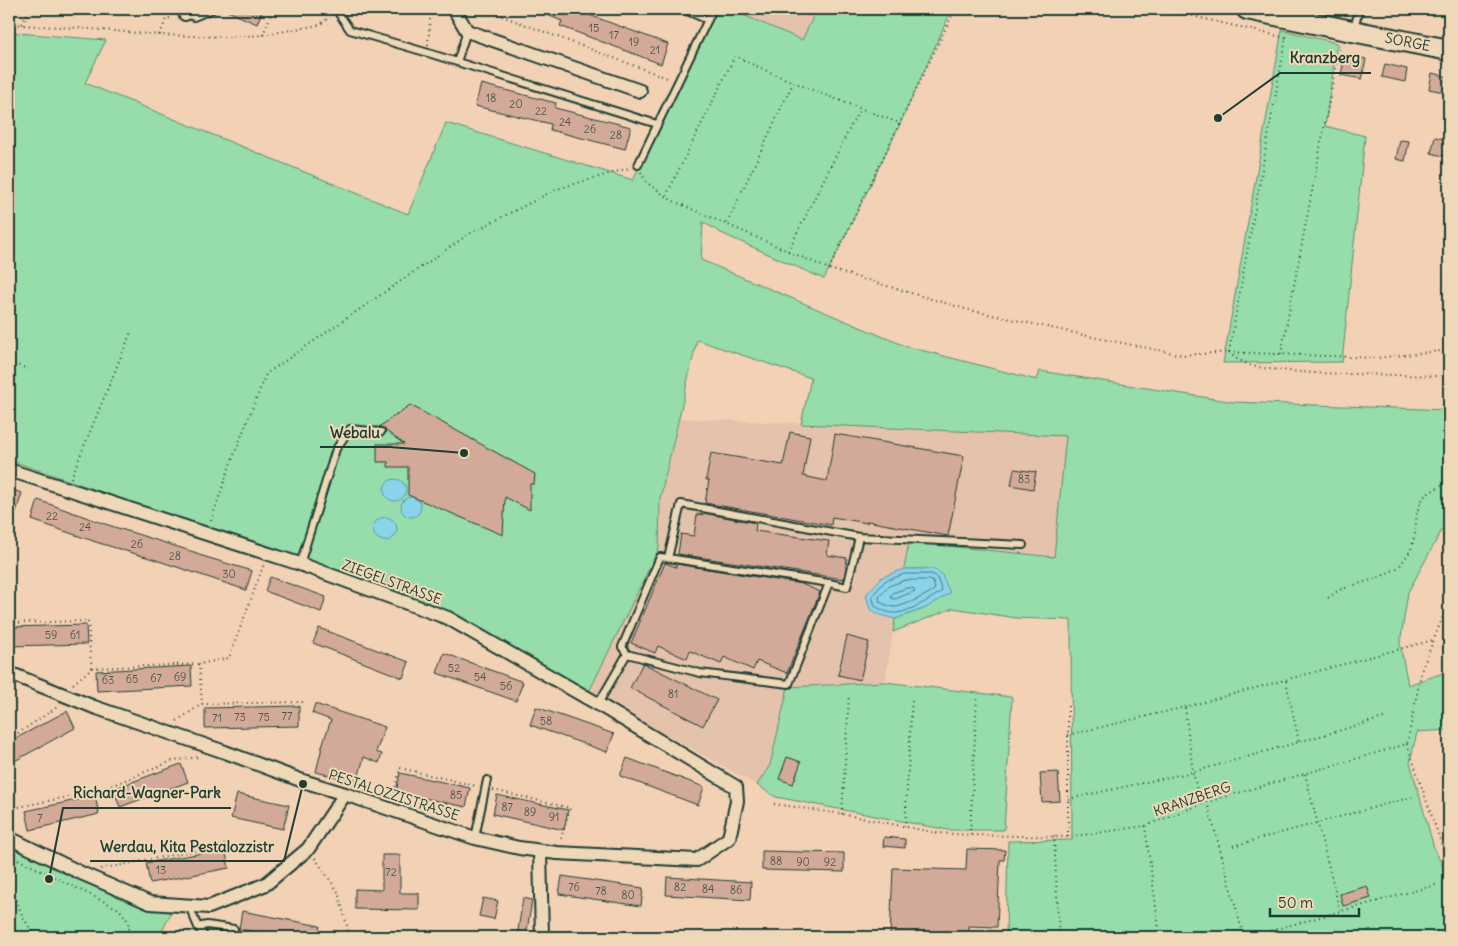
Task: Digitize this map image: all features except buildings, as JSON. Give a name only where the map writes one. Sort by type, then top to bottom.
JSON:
[{"type":"main road","name":"SORGE","points":[[1247,9],[1449,50]]},
{"type":"street","points":[[454,9],[467,31],[640,91]]},
{"type":"street","name":"ZIEGELSTRASSE","points":[[9,470],[300,564],[448,618],[598,704],[736,787]]},
{"type":"street","name":"PESTALOZZISTRASSE","points":[[9,673],[66,696],[304,782],[475,838],[519,848],[540,851],[697,860],[729,838],[737,801],[736,787]]},
{"type":"street","points":[[9,838],[81,873],[150,903],[209,907],[266,884],[308,849],[345,794]]},
{"type":"street","points":[[540,851],[542,937]]},
{"type":"lane","points":[[185,12],[194,17],[212,9]]},
{"type":"lane","points":[[682,9],[708,20]]},
{"type":"lane","points":[[638,165],[713,9]]},
{"type":"lane","points":[[1347,30],[1360,9]]},
{"type":"lane","points":[[337,11],[350,30],[657,124]]},
{"type":"lane","points":[[457,62],[467,31]]},
{"type":"lane","points":[[300,564],[336,449],[350,428],[381,432]]},
{"type":"lane","points":[[668,558],[681,504],[859,537],[1022,544]]},
{"type":"lane","points":[[829,583],[789,684],[700,673],[628,654],[622,647],[660,557],[829,583],[847,587],[859,537]]},
{"type":"lane","points":[[598,704],[628,654]]},
{"type":"lane","points":[[475,838],[487,780]]},
{"type":"lane","points":[[189,906],[198,928],[205,937]]},
{"type":"lane","points":[[198,928],[206,925],[234,929]]},
{"type":"path","points":[[22,25],[30,9]]},
{"type":"path","points":[[263,35],[273,9]]},
{"type":"path","points":[[425,52],[428,43],[430,9]]},
{"type":"path","points":[[483,9],[679,82]]},
{"type":"path","points":[[829,269],[954,9]]},
{"type":"path","points":[[1163,9],[1286,38]]},
{"type":"path","points":[[9,23],[160,35],[226,37],[263,35],[319,25],[337,11]]},
{"type":"path","points":[[160,35],[166,19],[185,12]]},
{"type":"path","points":[[1229,352],[1286,38],[1288,18]]},
{"type":"path","points":[[1281,354],[1347,30]]},
{"type":"path","points":[[666,196],[734,56],[793,83],[900,123]]},
{"type":"path","points":[[727,224],[793,83]]},
{"type":"path","points":[[788,251],[860,108]]},
{"type":"path","points":[[206,534],[230,465],[266,374],[469,234],[557,189],[638,165],[646,182],[672,200],[829,269],[969,310],[1183,355],[1229,352],[1376,358],[1449,350]]},
{"type":"path","points":[[66,488],[131,332]]},
{"type":"path","points":[[1229,352],[1235,358],[1252,366],[1312,372],[1438,376],[1449,380]]},
{"type":"path","points":[[9,362],[28,369]]},
{"type":"path","points":[[1328,598],[1339,590],[1380,577],[1398,567],[1411,550],[1417,512],[1423,497],[1449,482]]},
{"type":"path","points":[[1449,544],[1446,609],[1422,669],[1406,744],[1449,866]]},
{"type":"path","points":[[9,738],[20,732],[66,696],[92,668],[199,664],[229,658],[268,554]]},
{"type":"path","points":[[9,623],[88,621],[92,668]]},
{"type":"path","points":[[1068,734],[1185,707],[1433,640]]},
{"type":"path","points":[[199,664],[202,704]]},
{"type":"path","points":[[1286,680],[1299,742]]},
{"type":"path","points":[[842,814],[849,695]]},
{"type":"path","points":[[970,835],[977,696]]},
{"type":"path","points":[[906,827],[912,698]]},
{"type":"path","points":[[163,731],[202,704],[304,702]]},
{"type":"path","points":[[1068,706],[1068,837]]},
{"type":"path","points":[[1185,707],[1193,772],[1200,805]]},
{"type":"path","points":[[1068,799],[1193,772],[1387,717]]},
{"type":"path","name":"KRANZBERG","points":[[774,804],[842,814],[937,833],[1068,837],[1145,826],[1207,802],[1406,744]]},
{"type":"path","points":[[9,809],[101,790],[172,761],[198,756]]},
{"type":"path","points":[[1305,774],[1340,911]]},
{"type":"path","points":[[1233,846],[1412,797]]},
{"type":"path","points":[[1207,802],[1244,937]]},
{"type":"path","points":[[1145,826],[1160,937]]},
{"type":"path","points":[[1054,836],[1059,937]]},
{"type":"path","points":[[81,873],[229,844]]},
{"type":"path","points":[[308,849],[338,892],[350,937]]},
{"type":"path","points":[[9,855],[119,909],[128,921],[130,937]]},
{"type":"path","points":[[1266,932],[1439,884]]},
{"type":"path","points":[[9,886],[24,919],[36,937]]},
{"type":"path","points":[[1418,937],[1449,928]]},
{"type":"shaded area","points":[[729,9],[817,9],[802,40]]},
{"type":"shaded area","points":[[679,418],[1066,436],[1054,557],[909,542],[904,569],[882,577],[880,615],[895,619],[885,682],[788,687],[770,765],[757,785],[589,692],[659,548],[660,499]]},
{"type":"green space","points":[[712,9],[729,9],[802,40],[817,9],[952,9],[900,124],[824,279],[721,233],[703,222],[701,260],[905,346],[1037,380],[1040,371],[1234,402],[1449,410],[1449,517],[1408,592],[1400,644],[1408,685],[1449,671],[1449,730],[1417,732],[1410,762],[1434,848],[1449,879],[1449,937],[1006,937],[1008,841],[1072,840],[1071,620],[1016,618],[953,608],[893,632],[895,619],[926,608],[933,569],[904,569],[909,542],[1054,557],[1066,436],[801,424],[811,378],[697,340],[660,499],[659,548],[589,692],[449,611],[9,460],[9,31],[106,40],[85,83],[408,214],[446,123],[633,180]]},
{"type":"green space","points":[[1282,30],[1337,43],[1325,126],[1365,136],[1342,362],[1223,363]]},
{"type":"green space","points":[[885,682],[1012,697],[1004,830],[948,830],[776,797],[757,785],[770,765],[788,687]]},
{"type":"green space","points":[[9,846],[171,913],[159,937],[9,937]]},
{"type":"water","points":[[391,479],[399,479],[406,486],[406,494],[399,501],[391,501],[384,494],[384,486]]},
{"type":"water","points":[[411,497],[418,500],[421,507],[418,514],[411,517],[404,514],[401,507],[404,500]]},
{"type":"water","points":[[385,517],[394,520],[397,529],[394,538],[385,541],[376,538],[373,529],[376,520]]},
{"type":"water","points":[[904,569],[933,569],[941,573],[950,593],[926,608],[895,619],[880,615],[870,609],[866,595],[882,577]]},
{"type":"place","name":"Kranzberg","points":[[1218,118]]},
{"type":"place","name":"Webalu","points":[[464,453]]},
{"type":"place","name":"Werdau, Kita Pestalozzistr","points":[[303,784]]},
{"type":"place","name":"Richard-Wagner-Park","points":[[49,879]]}]
